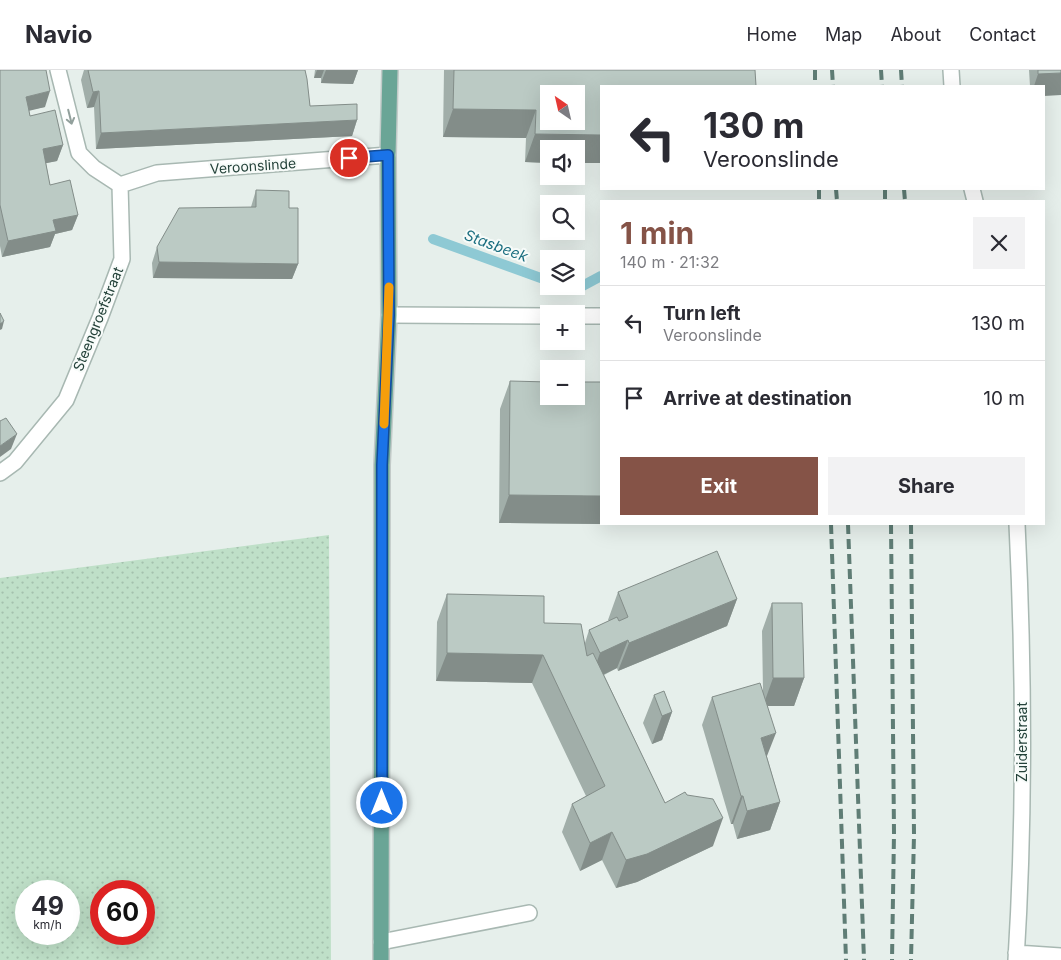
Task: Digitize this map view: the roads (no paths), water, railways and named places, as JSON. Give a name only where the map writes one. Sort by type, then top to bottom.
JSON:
[{"type":"main road","points":[[381,960],[382,465],[389,315],[388,155],[390,70]]},
{"type":"street","points":[[58,70],[79,152],[94,168],[120,184]]},
{"type":"street","points":[[951,70],[952,85]]},
{"type":"street","name":"Veroonslinde","points":[[120,184],[157,174],[388,155]]},
{"type":"street","name":"Steengroefstraat","points":[[0,473],[15,462],[66,400],[122,259],[120,184]]},
{"type":"street","points":[[389,315],[540,316]]},
{"type":"street","points":[[585,316],[600,316]]},
{"type":"street","name":"Zuiderstraat","points":[[1016,957],[1022,852],[1022,628],[1018,525]]},
{"type":"street","points":[[381,942],[529,913]]},
{"type":"street","points":[[1016,957],[1061,956]]},
{"type":"waterway","name":"Stasbeek","points":[[433,239],[540,278]]},
{"type":"waterway","name":"Stasbeek","points":[[585,285],[600,277]]},
{"type":"railway","points":[[815,70],[815,85]]},
{"type":"railway","points":[[832,70],[833,85]]},
{"type":"railway","points":[[881,70],[882,85]]},
{"type":"railway","points":[[901,70],[902,85]]},
{"type":"railway","points":[[819,190],[819,200]]},
{"type":"railway","points":[[836,190],[837,200]]},
{"type":"railway","points":[[885,190],[885,200]]},
{"type":"railway","points":[[904,190],[905,200]]},
{"type":"railway","points":[[831,525],[846,960]]},
{"type":"railway","points":[[848,525],[864,960]]},
{"type":"railway","points":[[891,525],[894,833],[892,960]]},
{"type":"railway","points":[[911,525],[914,835],[911,960]]}]
